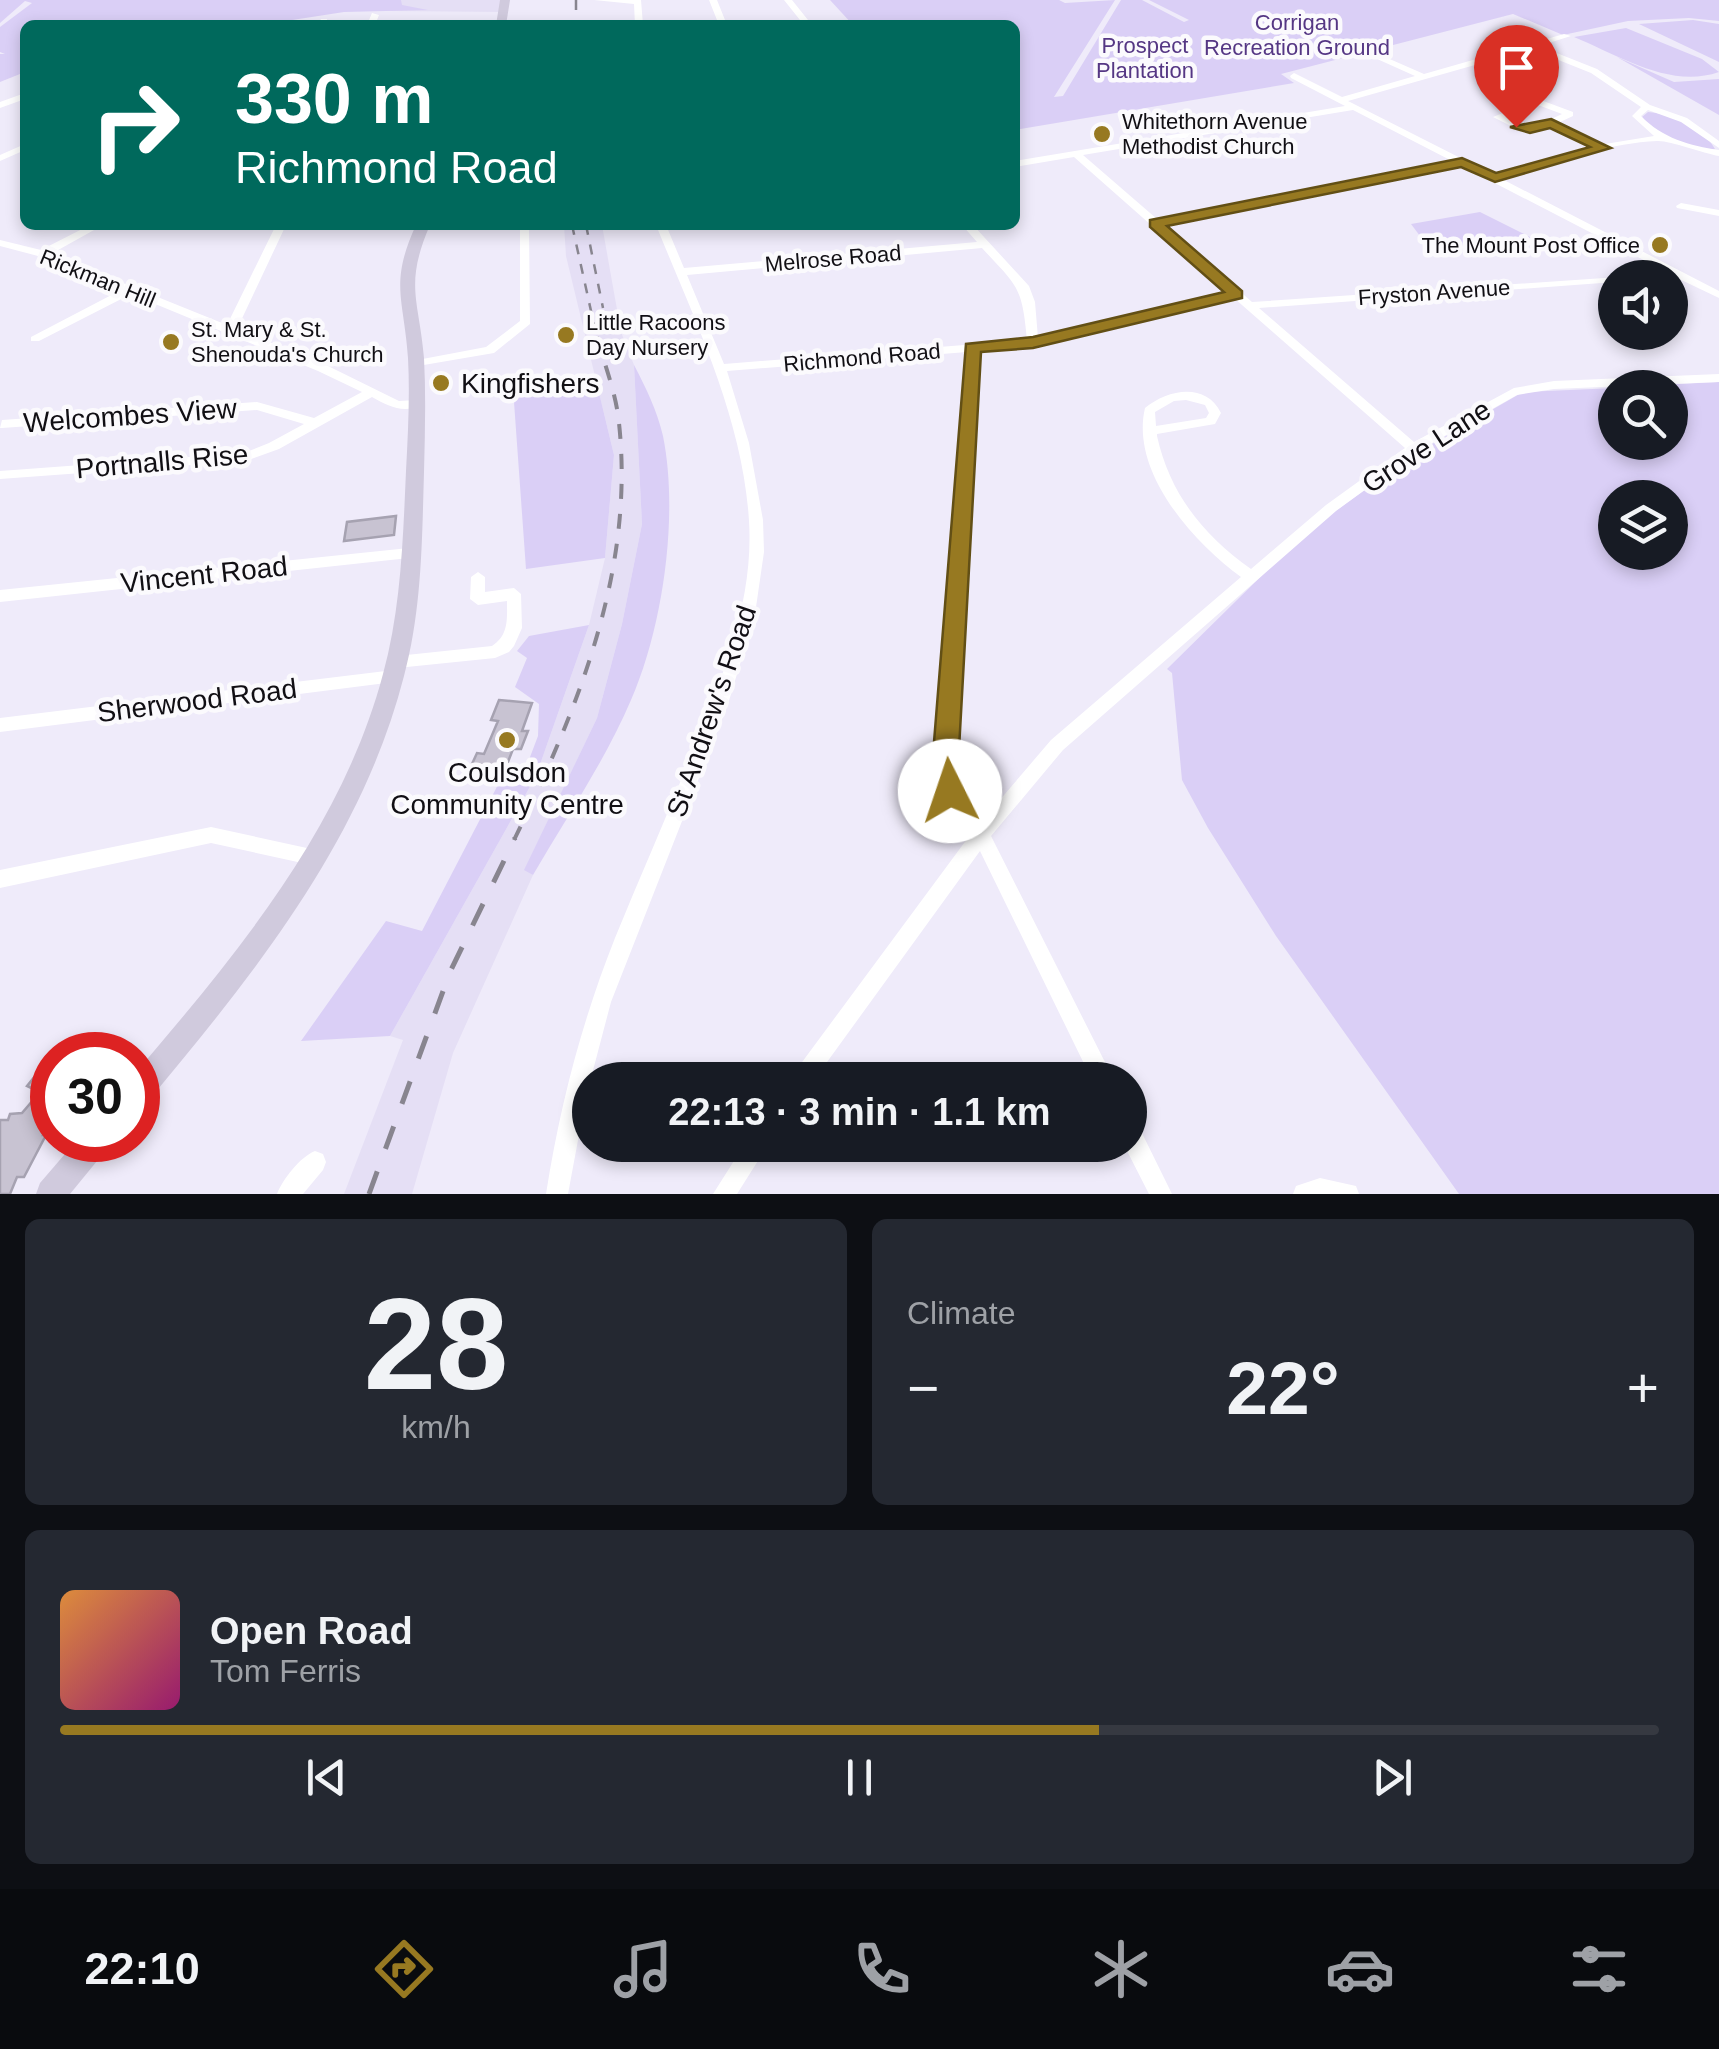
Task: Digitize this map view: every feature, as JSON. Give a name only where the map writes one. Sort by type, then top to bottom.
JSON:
[{"type":"main road","points":[[160,1064],[238,970],[316,858],[354,783],[395,669],[409,553],[416,404],[407,268],[421,230]]},
{"type":"main road","points":[[50,1194],[77,1162]]},
{"type":"street","points":[[598,0],[638,1]]},
{"type":"street","points":[[788,0],[804,20]]},
{"type":"street","points":[[373,20],[376,14]]},
{"type":"street","points":[[1341,100],[1567,36]]},
{"type":"street","points":[[1532,46],[1594,70],[1647,107],[1684,120],[1719,145]]},
{"type":"street","points":[[1369,52],[1421,76]]},
{"type":"street","points":[[1294,76],[1653,260]]},
{"type":"street","points":[[1551,123],[1570,114],[1538,102],[1497,117],[1523,129],[1551,123],[1604,148]]},
{"type":"street","points":[[1020,163],[1354,107]]},
{"type":"street","points":[[1647,107],[1636,116],[1666,137],[1719,153]]},
{"type":"street","points":[[1495,178],[1604,148],[1666,137]]},
{"type":"street","points":[[1076,154],[1413,448]]},
{"type":"street","points":[[1155,223],[1462,162]]},
{"type":"street","points":[[1681,206],[1719,213]]},
{"type":"street","points":[[42,254],[88,230]]},
{"type":"street","points":[[230,332],[279,230]]},
{"type":"street","points":[[416,364],[490,350],[502,336],[526,322],[524,230]]},
{"type":"street","name":"St Andrew's Road","points":[[558,1194],[574,1097],[602,1001],[715,716],[743,634],[754,584],[756,519],[742,438],[722,368],[664,230]]},
{"type":"street","points":[[971,230],[1025,290],[1033,342]]},
{"type":"street","name":"Rickman Hill","points":[[0,243],[42,254],[322,368],[397,404],[416,404]]},
{"type":"street","name":"Melrose Road","points":[[680,272],[986,244]]},
{"type":"street","points":[[1688,278],[1719,295]]},
{"type":"street","name":"Fryston Avenue","points":[[1253,306],[1598,280]]},
{"type":"street","points":[[35,339],[130,290]]},
{"type":"street","name":"Richmond Road","points":[[722,368],[1033,342],[1236,294]]},
{"type":"street","points":[[973,348],[945,767],[950,791],[981,835],[1095,1062]]},
{"type":"street","name":"Grove Lane","points":[[814,1062],[981,835],[1057,745],[1331,508],[1413,448],[1477,409],[1530,387],[1719,378]]},
{"type":"street","name":"Portnalls Rise","points":[[0,474],[246,457],[265,451],[370,392]]},
{"type":"street","points":[[1148,431],[1210,422],[1215,413],[1210,403],[1198,396],[1176,396],[1158,402],[1149,411],[1148,431],[1162,483],[1219,554],[1251,577]]},
{"type":"street","name":"Welcombes View","points":[[2,424],[256,406],[316,423]]},
{"type":"street","name":"Vincent Road","points":[[0,596],[409,553]]},
{"type":"street","name":"Sherwood Road","points":[[0,725],[495,652],[508,645],[514,636],[514,594],[478,599],[478,577]]},
{"type":"street","points":[[0,880],[211,834],[316,858]]},
{"type":"street","points":[[288,1194],[315,1162]]},
{"type":"street","points":[[724,1194],[746,1162]]},
{"type":"street","points":[[1145,1162],[1161,1194]]},
{"type":"street","points":[[1304,1194],[1332,1189],[1348,1194]]},
{"type":"shaded area","points":[[389,0],[505,0],[504,12],[389,11]]},
{"type":"shaded area","points":[[564,230],[603,230],[621,332],[634,365],[642,524],[622,624],[597,718],[525,869],[533,875],[453,1053],[412,1194],[344,1194],[403,1040],[390,1036],[536,776],[589,625],[605,558],[614,455],[566,256]]},
{"type":"green space","points":[[0,0],[401,0],[402,5],[428,10],[344,12],[292,20],[20,20],[20,74],[0,82],[0,54],[5,54],[0,52],[0,27],[32,3],[25,1],[0,23]]},
{"type":"green space","points":[[830,0],[1115,0],[1054,97],[1063,96],[1121,0],[1142,0],[1184,22],[1189,20],[1149,0],[1719,0],[1719,21],[1628,21],[1563,35],[1513,14],[1281,74],[1294,83],[1020,129],[1020,20],[848,20]]},
{"type":"green space","points":[[1693,20],[1719,24],[1719,62],[1639,24]]},
{"type":"green space","points":[[1626,28],[1702,59],[1719,72],[1701,76],[1664,73],[1574,37]]},
{"type":"green space","points":[[1617,57],[1674,82],[1719,79],[1719,115]]},
{"type":"green space","points":[[1648,112],[1686,123],[1715,149],[1695,147],[1665,136],[1642,117]]},
{"type":"green space","points":[[1480,212],[1538,241],[1429,248],[1411,224]]},
{"type":"green space","points":[[634,365],[658,417],[668,467],[668,535],[659,605],[642,671],[621,723],[533,875],[524,870],[597,718],[622,624],[642,524]]},
{"type":"green space","points":[[595,376],[614,455],[605,558],[526,569],[513,388]]},
{"type":"green space","points":[[1719,382],[1719,1194],[1459,1194],[1276,936],[1182,780],[1172,673],[1167,669],[1307,531],[1420,451],[1523,392],[1598,389],[1598,460],[1688,460],[1688,384]]},
{"type":"green space","points":[[589,625],[536,776],[390,1036],[301,1041],[386,921],[422,931],[502,777],[527,765],[538,736],[539,704],[515,687],[527,658],[517,651],[529,636]]},
{"type":"building","points":[[396,516],[394,535],[344,541],[347,522]]},
{"type":"building","name":"Coulsdon Community Centre","points":[[499,700],[532,703],[522,731],[528,731],[521,749],[513,749],[506,767],[472,764],[477,753],[484,754],[498,721],[491,720]]},
{"type":"building","points":[[30,1104],[32,1162],[24,1177],[17,1177],[10,1194],[0,1194],[0,1120],[22,1113]]},
{"type":"railway","points":[[576,0],[576,20]]},
{"type":"railway","points":[[573,230],[595,329]]},
{"type":"railway","points":[[587,230],[603,308]]},
{"type":"railway","points":[[514,840],[579,690],[596,639],[618,533],[622,478],[619,423],[594,327]]},
{"type":"railway","points":[[369,1194],[450,972],[515,838]]},
{"type":"place","name":"Whitethorn Avenue Methodist Church","points":[[1102,134]]},
{"type":"place","name":"The Mount Post Office","points":[[1660,245]]},
{"type":"place","name":"Little Racoons Day Nursery","points":[[566,335]]},
{"type":"place","name":"St. Mary & St. Shenouda's Church","points":[[171,342]]},
{"type":"place","name":"Kingfishers","points":[[441,383]]},
{"type":"place","name":"Coulsdon Community Centre","points":[[507,740]]},
{"type":"route","points":[[950,791],[945,767],[973,348],[1033,342],[1236,294],[1155,223],[1462,162],[1495,178],[1604,148],[1551,123],[1530,129],[1516,127]]},
{"type":"park label","name":"Corrigan Recreation Ground","points":[[1297,34]]},
{"type":"park label","name":"Prospect Plantation","points":[[1145,58]]}]
